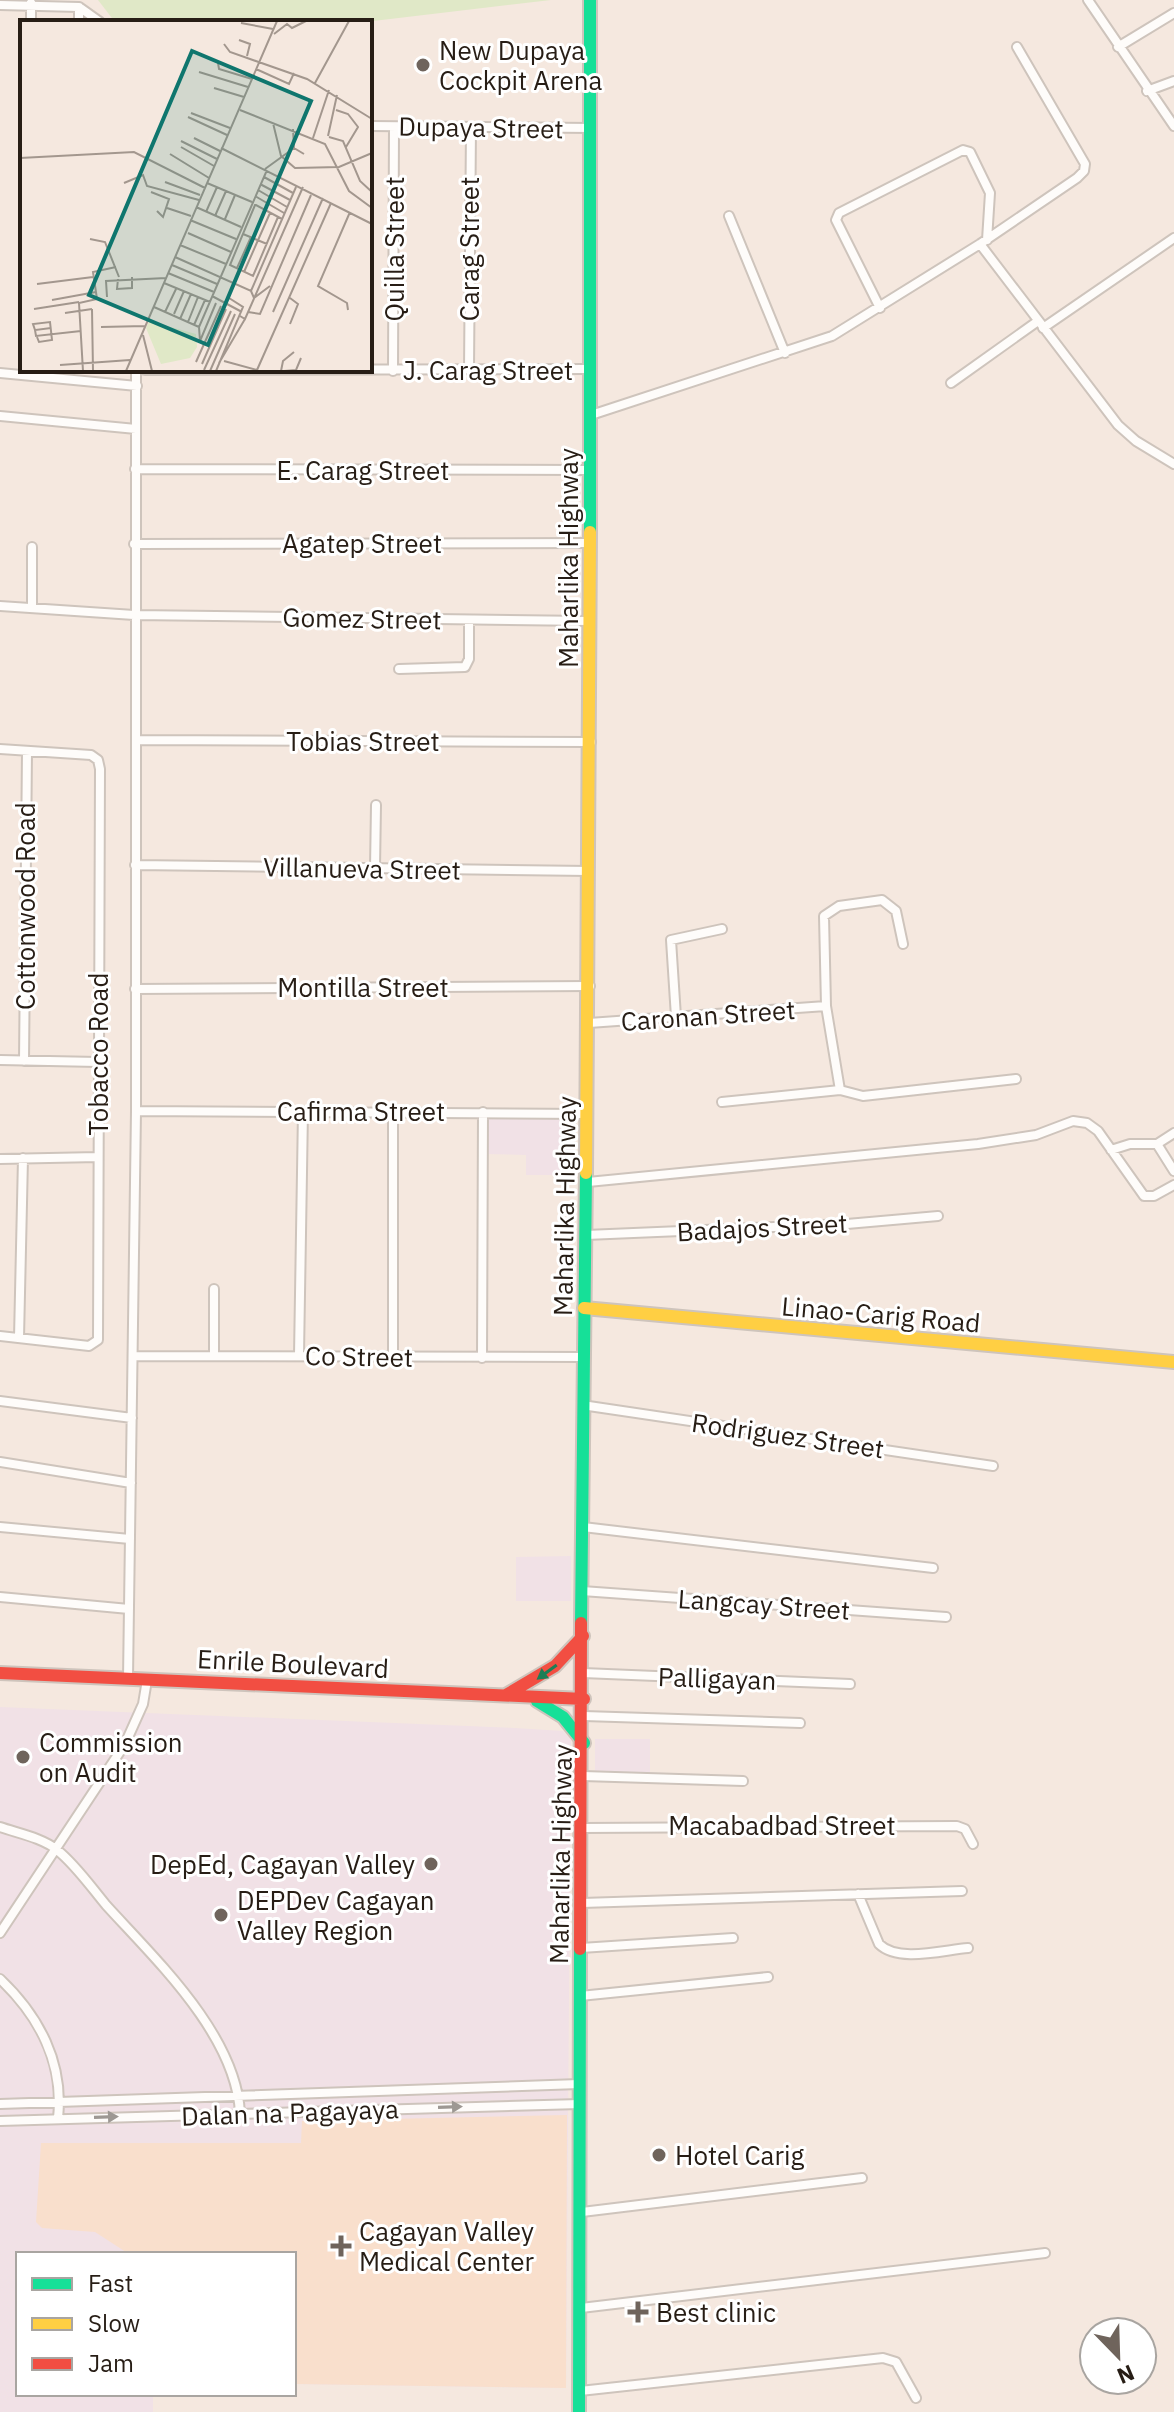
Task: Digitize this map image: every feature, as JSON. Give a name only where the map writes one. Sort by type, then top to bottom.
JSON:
[{"type":"main road","name":"Maharlika Highway","points":[[579,2412],[582,2212],[579,1997],[584,1743],[582,1405],[590,986],[590,0]]},
{"type":"main road","name":"Linao-Carig Road","points":[[584,1308],[1174,1362]]},
{"type":"main road","points":[[503,1696],[555,1666],[583,1636]]},
{"type":"main road","name":"Enrile Boulevard","points":[[0,1673],[584,1699]]},
{"type":"main road","points":[[520,1697],[553,1708],[584,1743]]},
{"type":"street","points":[[1088,0],[1147,91],[1174,126]]},
{"type":"street","points":[[0,5],[31,3],[79,7],[97,20]]},
{"type":"street","points":[[79,7],[79,20]]},
{"type":"street","points":[[1118,47],[1174,13]]},
{"type":"street","points":[[591,415],[832,336],[983,242],[1077,178],[1085,168],[1017,47]]},
{"type":"street","points":[[1147,91],[1174,81]]},
{"type":"street","name":"Dupaya Street","points":[[372,126],[592,128]]},
{"type":"street","name":"Quilla Street","points":[[393,371],[394,127]]},
{"type":"street","name":"Carag Street","points":[[469,370],[471,127]]},
{"type":"street","points":[[880,308],[836,220],[839,213],[963,150],[970,152],[990,193],[983,242],[1040,325],[1127,435],[1174,464]]},
{"type":"street","points":[[729,216],[785,353]]},
{"type":"street","points":[[951,383],[1174,238]]},
{"type":"street","name":"J. Carag Street","points":[[372,371],[590,369]]},
{"type":"street","points":[[128,1678],[136,1111],[136,372]]},
{"type":"street","points":[[0,373],[76,375],[137,386]]},
{"type":"street","points":[[0,416],[136,429]]},
{"type":"street","name":"E. Carag Street","points":[[135,469],[591,470]]},
{"type":"street","name":"Agatep Street","points":[[134,544],[590,541]]},
{"type":"street","points":[[32,547],[32,608]]},
{"type":"street","name":"Gomez Street","points":[[0,606],[134,615],[589,621]]},
{"type":"street","points":[[399,669],[465,667],[469,659],[469,620]]},
{"type":"street","name":"Tobias Street","points":[[136,740],[591,742]]},
{"type":"street","points":[[0,749],[27,751]]},
{"type":"street","name":"Tobacco Road","points":[[19,1338],[89,1346],[98,1338],[100,769],[94,756],[27,751]]},
{"type":"street","name":"Cottonwood Road","points":[[24,1061],[27,751]]},
{"type":"street","points":[[375,868],[376,805]]},
{"type":"street","name":"Villanueva Street","points":[[135,865],[589,871]]},
{"type":"street","points":[[840,1090],[826,1006],[823,922],[827,912],[839,906],[887,902],[896,911],[903,944]]},
{"type":"street","points":[[676,1017],[671,940],[722,929]]},
{"type":"street","name":"Montilla Street","points":[[135,989],[590,986]]},
{"type":"street","name":"Caronan Street","points":[[589,1023],[826,1006]]},
{"type":"street","points":[[0,1060],[98,1062]]},
{"type":"street","points":[[722,1102],[840,1090],[863,1096],[1016,1079]]},
{"type":"street","points":[[393,1110],[393,1356]]},
{"type":"street","name":"Cafirma Street","points":[[136,1111],[393,1110],[587,1114]]},
{"type":"street","points":[[299,1355],[303,1111]]},
{"type":"street","points":[[482,1358],[483,1112]]},
{"type":"street","points":[[588,1182],[978,1144],[1036,1135],[1073,1121],[1094,1127],[1144,1196],[1154,1196],[1174,1185]]},
{"type":"street","points":[[1111,1150],[1130,1144],[1157,1144],[1174,1133]]},
{"type":"street","points":[[1157,1144],[1174,1171]]},
{"type":"street","points":[[0,1159],[98,1157]]},
{"type":"street","points":[[0,1336],[19,1338],[23,1158]]},
{"type":"street","name":"Badajos Street","points":[[586,1235],[847,1224],[938,1216]]},
{"type":"street","points":[[214,1289],[214,1355]]},
{"type":"street","name":"Co Street","points":[[133,1356],[585,1357]]},
{"type":"street","points":[[0,1401],[132,1418]]},
{"type":"street","name":"Rodriguez Street","points":[[582,1405],[993,1466]]},
{"type":"street","points":[[0,1462],[131,1483]]},
{"type":"street","points":[[0,1527],[130,1539]]},
{"type":"street","points":[[583,1527],[933,1568]]},
{"type":"street","name":"Langcay Street","points":[[582,1591],[946,1617]]},
{"type":"street","points":[[0,1597],[129,1609]]},
{"type":"street","name":"Palligayan","points":[[583,1673],[850,1684]]},
{"type":"street","points":[[0,1933],[125,1744],[143,1704],[147,1678]]},
{"type":"street","points":[[584,1716],[800,1723]]},
{"type":"street","points":[[583,1776],[743,1781]]},
{"type":"street","name":"Macabadbad Street","points":[[582,1828],[932,1825],[965,1829],[973,1844]]},
{"type":"street","points":[[0,1827],[56,1849],[195,2008],[228,2064],[239,2095],[240,2113]]},
{"type":"street","points":[[582,1903],[962,1891]]},
{"type":"street","points":[[858,1894],[879,1944],[885,1950],[904,1953],[968,1948]]},
{"type":"street","points":[[581,1948],[733,1938]]},
{"type":"street","points":[[579,1997],[768,1977]]},
{"type":"street","points":[[0,1979],[31,2012],[44,2033],[53,2055],[60,2102],[58,2118]]},
{"type":"street","name":"Dalan na Pagayaya","points":[[0,2104],[580,2084]]},
{"type":"street","name":"Dalan na Pagayaya","points":[[0,2121],[580,2104]]},
{"type":"street","points":[[582,2212],[862,2178]]},
{"type":"street","points":[[581,2308],[1045,2253]]},
{"type":"street","points":[[580,2391],[883,2358],[896,2362],[916,2398]]},
{"type":"shaded area","points":[[485,1114],[573,1114],[573,1175],[526,1175],[526,1155],[484,1154]]},
{"type":"shaded area","points":[[571,1556],[571,1601],[516,1601],[516,1557]]},
{"type":"shaded area","points":[[0,1707],[563,1731],[571,1740],[566,2388],[296,2384],[296,2252],[16,2252],[16,2396],[153,2396],[153,2412],[0,2412]]},
{"type":"shaded area","points":[[595,1739],[650,1739],[650,1773],[595,1773]]},
{"type":"shaded area","name":"Cagayan Valley Medical Center","points":[[567,2115],[566,2388],[296,2384],[296,2252],[126,2252],[95,2232],[42,2228],[36,2222],[41,2143],[301,2143],[302,2121]]},
{"type":"green space","points":[[98,0],[551,0],[372,21],[113,20]]},
{"type":"traffic: fast","points":[[590,0],[590,532]]},
{"type":"traffic: fast","points":[[581,1623],[586,1173]]},
{"type":"traffic: fast","points":[[537,1701],[563,1717],[584,1743]]},
{"type":"traffic: fast","points":[[579,2412],[580,1949]]},
{"type":"traffic: slow","points":[[586,1173],[590,532]]},
{"type":"traffic: slow","points":[[584,1308],[1174,1362]]},
{"type":"traffic: jam","points":[[580,1949],[581,1623]]},
{"type":"traffic: jam","points":[[506,1695],[555,1666],[583,1636]]},
{"type":"traffic: jam","points":[[0,1673],[584,1699]]},
{"type":"place","name":"New Dupaya Cockpit Arena","points":[[423,65]]},
{"type":"place","name":"Commission on Audit","points":[[23,1757]]},
{"type":"place","name":"DepEd, Cagayan Valley","points":[[431,1864]]},
{"type":"place","name":"DEPDev Cagayan Valley Region","points":[[221,1915]]},
{"type":"place","name":"Hotel Carig","points":[[659,2155]]},
{"type":"place","name":"Cagayan Valley Medical Center","points":[[341,2246]]},
{"type":"place","name":"Best clinic","points":[[638,2312]]}]
